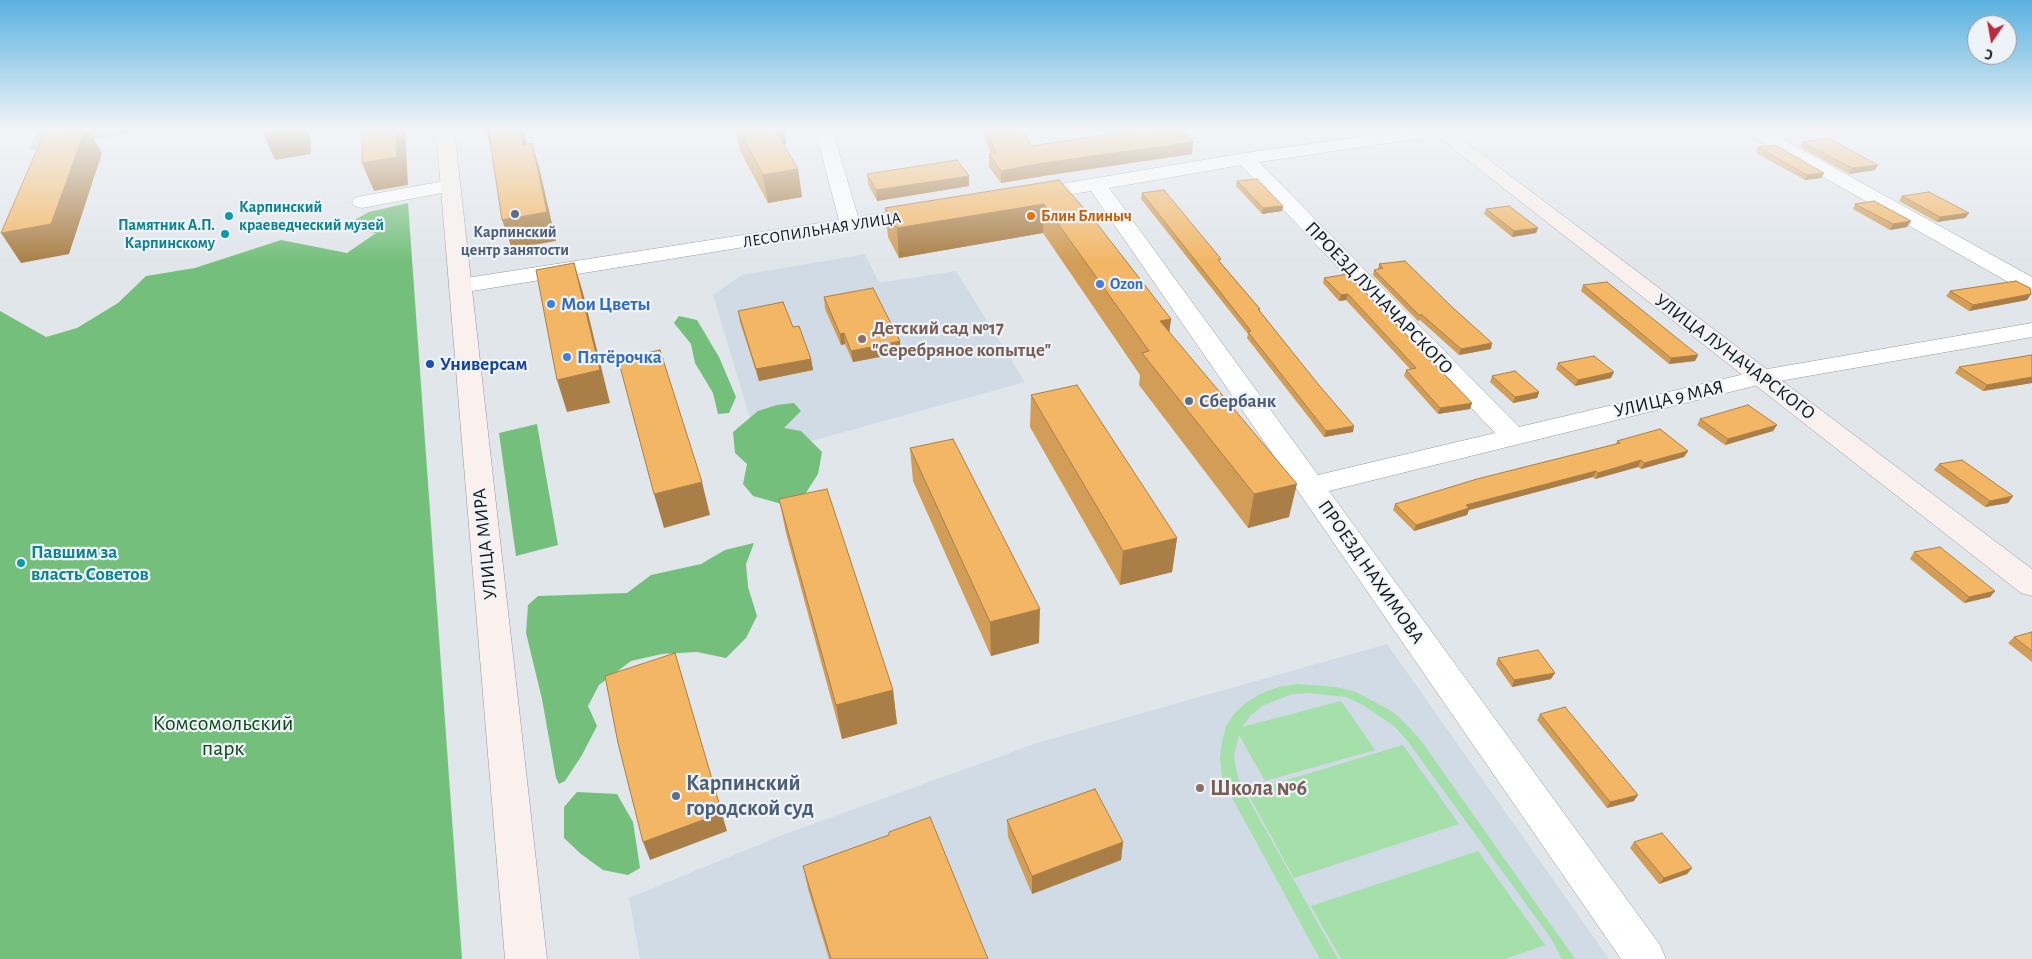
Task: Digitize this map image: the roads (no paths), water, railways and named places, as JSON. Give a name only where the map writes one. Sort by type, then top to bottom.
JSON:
[{"type":"main road","name":"УЛИЦА МИРА","points":[[449,174],[526,959]]},
{"type":"main road","name":"УЛИЦА ЛУНАЧАРСКОГО","points":[[1500,174],[2032,585]]},
{"type":"street","points":[[836,174],[850,225]]},
{"type":"street","points":[[1017,198],[1161,174]]},
{"type":"street","name":"ПРОЕЗД ЛУНАЧАРСКОГО","points":[[1260,174],[1513,436]]},
{"type":"street","points":[[1833,174],[2032,286]]},
{"type":"street","name":"ПРОЕЗД НАХИМОВА","points":[[1096,185],[1646,959]]},
{"type":"street","points":[[362,202],[450,186]]},
{"type":"street","name":"ЛЕСОПИЛЬНАЯ УЛИЦА","points":[[460,286],[938,211]]},
{"type":"street","name":"УЛИЦА 9 МАЯ","points":[[1310,486],[1762,377],[2032,330]]},
{"type":"place","name":"Карпинский центр занятости","points":[[515,214]]},
{"type":"place","name":"Карпинский краеведческий музей","points":[[229,216]]},
{"type":"place","name":"Блин Блиныч","points":[[1031,216]]},
{"type":"place","name":"Памятник А.П. Карпинскому","points":[[225,234]]},
{"type":"place","name":"Ozon","points":[[1100,284]]},
{"type":"place","name":"Мои Цветы","points":[[551,304]]},
{"type":"place","name":"Детский сад №17 \"Серебряное копытце\"","points":[[862,339]]},
{"type":"place","name":"Пятёрочка","points":[[567,357]]},
{"type":"place","name":"Универсам","points":[[430,364]]},
{"type":"place","name":"Сбербанк","points":[[1189,401]]},
{"type":"place","name":"Павшим за власть Советов","points":[[21,563]]},
{"type":"place","name":"Школа №6","points":[[1200,788]]},
{"type":"place","name":"Карпинский городской суд","points":[[676,796]]},
{"type":"park label","name":"Комсомольский парк","points":[[223,736]]}]
